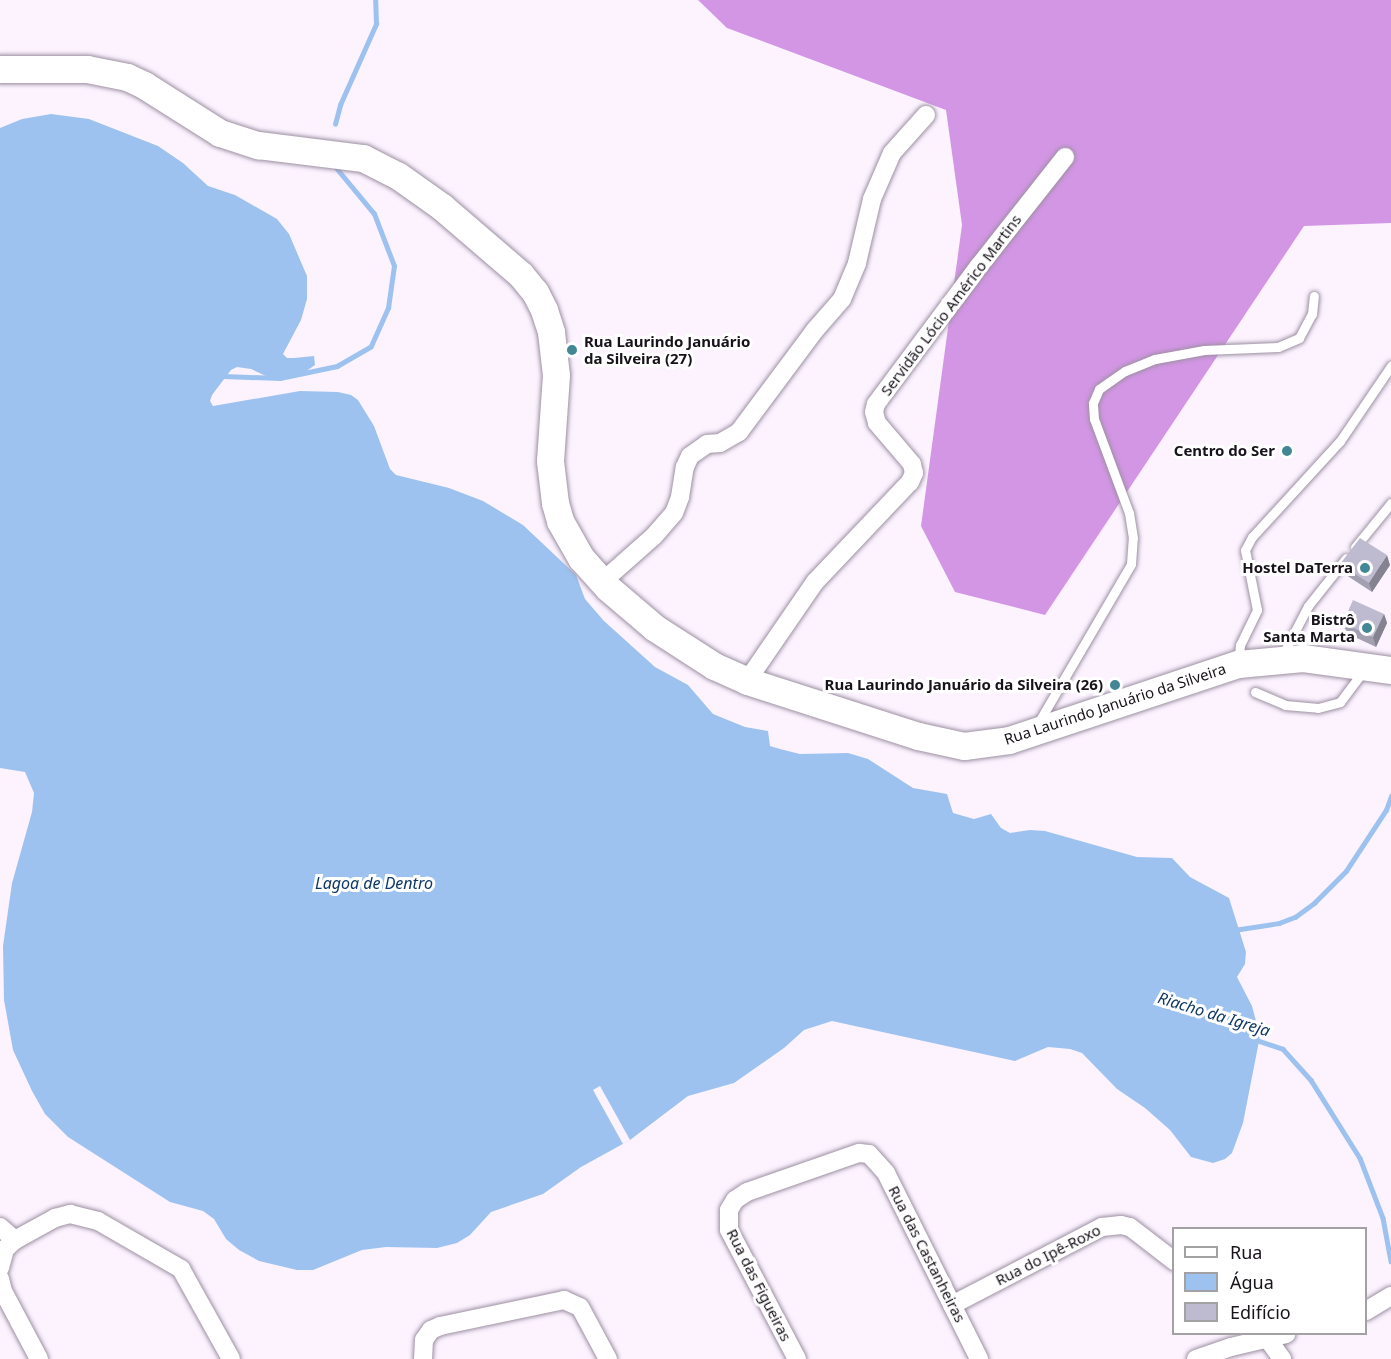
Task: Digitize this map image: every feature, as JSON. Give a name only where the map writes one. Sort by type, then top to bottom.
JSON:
[{"type":"main road","name":"Rua Laurindo Januário da Silveira","points":[[4,65],[106,72],[144,85],[202,124],[239,140],[269,147],[363,158],[397,175],[442,207],[503,258],[535,292],[552,332],[556,375],[550,461],[555,503],[569,539],[602,582],[655,628],[680,646],[747,681],[940,742],[964,746],[985,745],[1033,733],[1238,664],[1281,658],[1329,660],[1379,667]]},
{"type":"street","points":[[602,582],[654,536],[674,513],[680,497],[685,466],[690,456],[707,444],[720,443],[739,432],[815,330],[842,299],[857,263],[872,199],[892,153],[926,115]]},
{"type":"street","name":"Servidão Lócio Américo Martins","points":[[747,681],[815,582],[910,482],[914,473],[912,464],[877,423],[874,412],[876,404],[979,266],[1065,157]]},
{"type":"street","name":"Rua das Figueiras","points":[[797,1359],[729,1230],[729,1210],[735,1200],[747,1192],[847,1155],[869,1154]]},
{"type":"street","name":"Rua das Castanheiras","points":[[869,1154],[886,1173],[980,1359]]},
{"type":"street","points":[[0,1268],[5,1249],[15,1240],[55,1218],[69,1214],[83,1215],[167,1258],[182,1269],[231,1359]]},
{"type":"street","name":"Rua do Ipê-Roxo","points":[[952,1305],[1102,1227],[1121,1225],[1130,1227],[1172,1260]]},
{"type":"street","points":[[0,1227],[15,1240]]},
{"type":"street","points":[[0,1278],[3,1291],[39,1359]]},
{"type":"street","points":[[1369,1309],[1391,1296]]},
{"type":"street","points":[[423,1359],[424,1340],[430,1330],[555,1300],[572,1302],[580,1307],[608,1359]]},
{"type":"street","points":[[1196,1359],[1273,1335],[1282,1359]]},
{"type":"lane","points":[[1033,733],[1131,564],[1133,538],[1129,513],[1094,419],[1093,403],[1099,389],[1125,371],[1155,359],[1204,350],[1278,346],[1299,338],[1312,314],[1314,296]]},
{"type":"lane","points":[[1238,664],[1240,645],[1257,610],[1245,550],[1252,537],[1340,441],[1391,366]]},
{"type":"lane","points":[[1281,658],[1308,606],[1391,503]]},
{"type":"lane","points":[[1255,692],[1285,705],[1317,708],[1340,702],[1379,667]]},
{"type":"shaded area","points":[[698,0],[1391,0],[1391,223],[1304,226],[1045,615],[955,592],[921,526],[962,225],[946,110],[727,28]]},
{"type":"water","name":"Lagoa de Dentro","points":[[51,114],[89,119],[158,146],[183,163],[208,186],[235,195],[277,219],[289,234],[307,276],[307,299],[301,320],[283,354],[287,358],[314,356],[315,365],[305,372],[285,377],[268,377],[251,369],[237,367],[231,370],[212,395],[210,401],[213,406],[300,391],[338,392],[351,395],[358,400],[374,426],[390,469],[396,475],[449,488],[483,501],[523,525],[576,575],[585,599],[604,621],[655,667],[688,685],[713,714],[745,727],[768,731],[770,746],[780,749],[800,754],[848,753],[868,759],[913,788],[947,794],[953,813],[974,819],[991,814],[1001,828],[1010,833],[1030,830],[1045,831],[1137,857],[1172,858],[1190,877],[1229,898],[1246,952],[1245,964],[1237,977],[1252,1006],[1260,1036],[1243,1123],[1232,1153],[1225,1159],[1213,1163],[1191,1157],[1170,1130],[1145,1108],[1117,1089],[1082,1053],[1070,1049],[1048,1047],[1015,1061],[832,1021],[804,1030],[784,1048],[734,1083],[688,1096],[630,1140],[581,1167],[543,1194],[491,1212],[470,1235],[457,1243],[437,1248],[386,1247],[362,1250],[313,1270],[297,1270],[259,1261],[239,1250],[226,1239],[214,1219],[203,1211],[170,1202],[68,1137],[45,1114],[13,1050],[4,1000],[3,946],[12,883],[32,812],[34,793],[25,772],[0,768],[0,128],[22,119]]},
{"type":"pier","points":[[600,1086],[630,1140],[623,1144],[593,1090]]},
{"type":"building","name":"Hostel DaTerra","points":[[1360,538],[1387,555],[1369,583],[1340,564]]},
{"type":"building","points":[[1353,600],[1384,614],[1373,637],[1343,623]]},
{"type":"waterway","points":[[335,124],[340,105],[376,24],[375,0]]},
{"type":"waterway","points":[[223,376],[280,378],[337,366],[371,346],[388,308],[394,266],[374,214],[336,168]]},
{"type":"waterway","points":[[1234,930],[1279,923],[1295,917],[1314,903],[1346,871],[1386,810],[1391,796]]},
{"type":"waterway","name":"Riacho da Igreja","points":[[1256,1040],[1283,1049],[1311,1080],[1360,1158],[1383,1218],[1391,1261]]},
{"type":"place","name":"Rua Laurindo Januário da Silveira (27)","points":[[572,350]]},
{"type":"place","name":"Centro do Ser","points":[[1287,451]]},
{"type":"place","name":"Hostel DaTerra","points":[[1365,568]]},
{"type":"place","name":"Bistrô Santa Marta","points":[[1367,628]]},
{"type":"place","name":"Rua Laurindo Januário da Silveira (26)","points":[[1115,685]]}]
